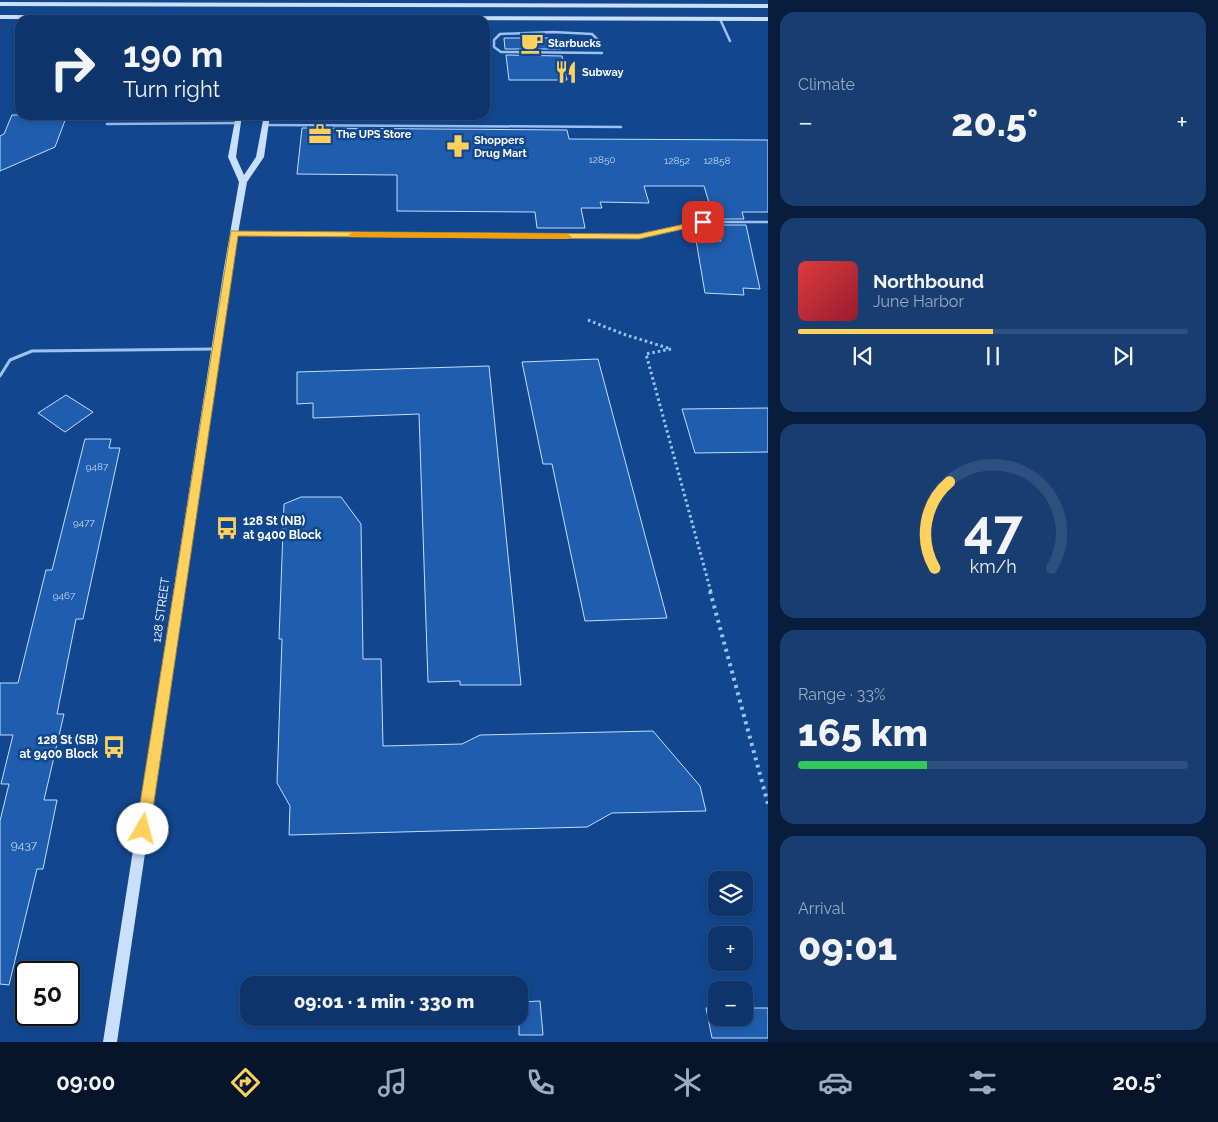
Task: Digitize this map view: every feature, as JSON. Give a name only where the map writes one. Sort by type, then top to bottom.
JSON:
[{"type":"main road","points":[[261,15],[267,2]]},
{"type":"main road","points":[[286,15],[291,2]]},
{"type":"main road","points":[[0,4],[291,2],[768,6]]},
{"type":"main road","points":[[616,18],[667,6]]},
{"type":"main road","points":[[720,19],[754,6]]},
{"type":"main road","points":[[0,16],[15,16]]},
{"type":"main road","points":[[490,19],[768,19]]},
{"type":"main road","points":[[239,120],[232,157],[243,182]]},
{"type":"main road","name":"128 STREET","points":[[110,1042],[234,233],[243,182],[260,157],[266,120]]},
{"type":"lane","points":[[720,19],[730,42]]},
{"type":"lane","points":[[599,41],[592,34],[553,32],[500,34],[494,40],[494,47],[501,52],[602,53]]},
{"type":"lane","points":[[106,124],[212,120]]},
{"type":"lane","points":[[265,125],[621,126]]},
{"type":"lane","points":[[234,233],[639,237],[703,222],[768,222]]},
{"type":"lane","points":[[0,376],[10,360],[32,351],[215,350]]},
{"type":"path","points":[[588,320],[623,334],[671,349],[646,354],[768,804]]},
{"type":"path","points":[[227,528],[238,527]]},
{"type":"building","name":"Starbucks","points":[[504,38],[558,38],[561,49],[505,49]]},
{"type":"building","points":[[506,55],[562,56],[567,80],[509,80]]},
{"type":"building","points":[[12,115],[15,115],[15,120],[65,120],[55,147],[0,171],[0,136],[4,134]]},
{"type":"building","points":[[302,128],[567,130],[569,139],[768,140],[768,212],[742,212],[744,219],[714,219],[704,186],[644,186],[649,203],[600,202],[602,208],[581,208],[585,228],[537,228],[535,212],[397,211],[397,175],[297,174]]},
{"type":"building","points":[[716,225],[746,225],[760,289],[743,288],[744,295],[705,293],[696,240],[721,241]]},
{"type":"building","points":[[598,359],[667,618],[585,621],[552,464],[543,464],[522,362]]},
{"type":"building","points":[[489,366],[521,685],[460,685],[460,681],[428,682],[419,414],[313,418],[313,403],[297,404],[297,372]]},
{"type":"building","points":[[66,395],[93,412],[65,432],[38,413]]},
{"type":"building","points":[[768,408],[768,452],[695,453],[682,409]]},
{"type":"building","points":[[85,439],[111,439],[109,448],[120,448],[83,619],[76,619],[57,714],[64,714],[44,800],[57,800],[43,869],[37,869],[9,985],[0,984],[0,821],[9,784],[1,784],[13,735],[0,735],[0,683],[18,683],[46,570],[52,570]]},
{"type":"building","points":[[301,497],[341,497],[361,524],[363,659],[381,659],[383,746],[462,744],[480,735],[653,731],[700,786],[706,811],[612,813],[587,827],[289,835],[290,806],[277,783],[282,639],[279,639],[284,504]]},
{"type":"building","points":[[540,1001],[543,1035],[519,1035],[519,1026],[528,1026],[528,1002]]},
{"type":"building","points":[[753,1008],[768,1008],[768,1038],[712,1038],[710,1026],[753,1026]]},
{"type":"slow traffic","points":[[353,235],[568,237]]},
{"type":"place","name":"Starbucks","points":[[532,43]]},
{"type":"place","name":"Subway","points":[[566,72]]},
{"type":"place","name":"The UPS Store","points":[[320,134]]},
{"type":"place","name":"Shoppers Drug Mart","points":[[458,146]]},
{"type":"place","name":"128 St (NB) at 9400 Block","points":[[227,528]]},
{"type":"place","name":"128 St (SB) at 9400 Block","points":[[114,747]]},
{"type":"route","points":[[143,829],[234,233],[639,237],[703,222]]}]
